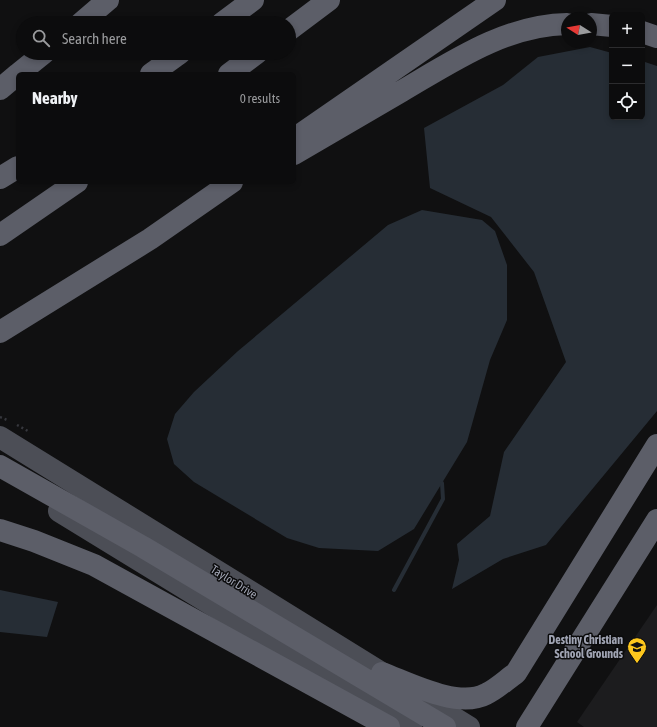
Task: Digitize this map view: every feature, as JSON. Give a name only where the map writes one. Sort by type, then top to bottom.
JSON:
[{"type":"highway","points":[[89,16],[108,0]]},
{"type":"highway","points":[[231,16],[253,0]]},
{"type":"highway","points":[[296,25],[329,0]]},
{"type":"highway","points":[[296,138],[495,0]]},
{"type":"highway","points":[[296,153],[455,60],[495,40],[525,30],[561,25]]},
{"type":"highway","points":[[597,25],[609,26]]},
{"type":"highway","points":[[645,33],[657,37]]},
{"type":"highway","points":[[20,72],[35,60]]},
{"type":"highway","points":[[153,72],[170,60]]},
{"type":"highway","points":[[232,72],[248,60]]},
{"type":"highway","points":[[0,89],[16,76]]},
{"type":"highway","points":[[0,178],[16,168]]},
{"type":"highway","points":[[0,235],[74,184]]},
{"type":"highway","points":[[150,239],[229,184]]},
{"type":"highway","points":[[0,332],[150,239],[244,184]]},
{"type":"highway","points":[[382,673],[437,694],[454,698],[469,699],[486,695],[516,673],[657,445]]},
{"type":"highway","points":[[0,466],[143,546],[445,727]]},
{"type":"highway","points":[[527,727],[657,520]]},
{"type":"highway","points":[[0,530],[34,541],[94,565],[389,727]]},
{"type":"highway","points":[[542,727],[544,700]]},
{"type":"main road","name":"Taylor Drive","points":[[0,437],[469,727]]},
{"type":"main road","points":[[0,474],[411,727]]},
{"type":"shaded area","points":[[585,48],[594,48],[609,52],[609,120],[645,120],[645,62],[657,66],[657,411],[546,545],[503,559],[452,589],[459,560],[457,544],[490,516],[504,452],[566,362],[534,272],[491,217],[430,188],[424,128],[503,85],[538,57]]},
{"type":"shaded area","points":[[422,210],[482,220],[495,231],[507,265],[507,320],[490,360],[467,442],[414,529],[378,551],[319,548],[287,538],[194,482],[174,464],[167,439],[175,414],[194,392],[238,351],[388,225]]},
{"type":"shaded area","points":[[0,590],[58,602],[47,637],[0,632]]},
{"type":"shaded area","name":"Destiny Christian School Grounds","points":[[657,605],[657,727],[584,727],[577,722]]},
{"type":"waterway","points":[[394,590],[443,499],[442,483]]},
{"type":"place","name":"Destiny Christian School Grounds","points":[[637,664]]}]
